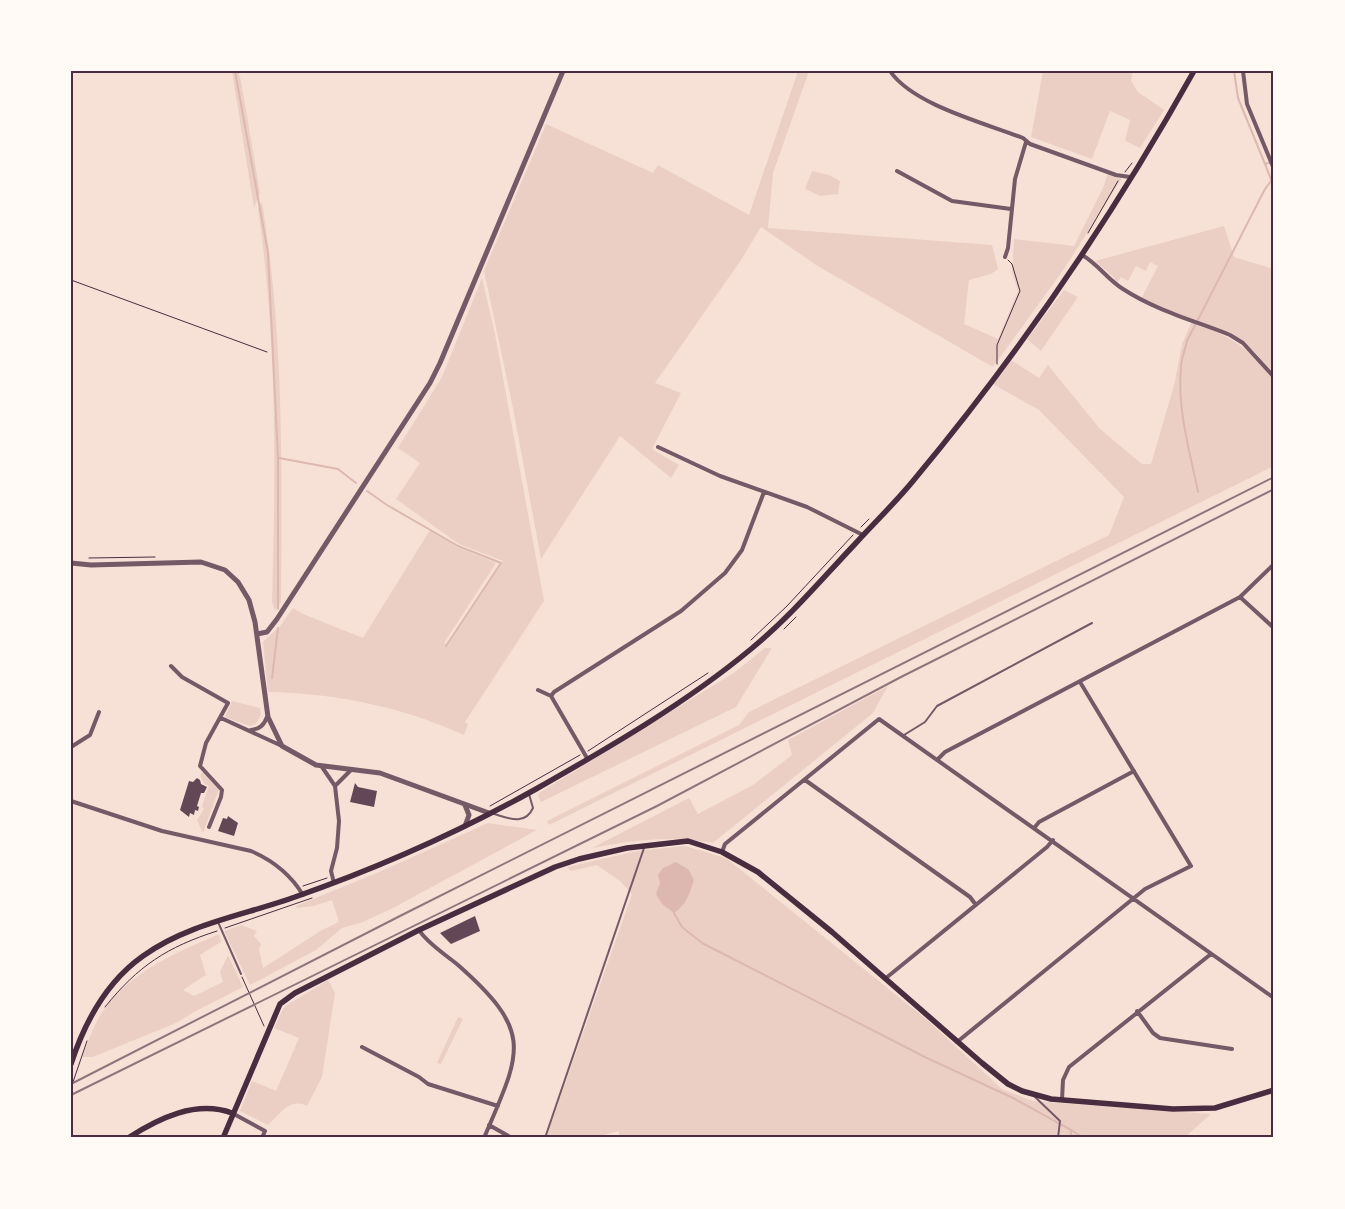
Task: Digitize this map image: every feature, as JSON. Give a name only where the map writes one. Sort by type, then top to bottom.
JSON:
[{"type":"main road","points":[[71,1064],[99,1002],[118,977],[142,956],[170,940],[218,922],[303,895],[392,860],[465,826],[488,810],[528,793],[585,756],[657,716],[712,680],[752,648],[790,613],[912,483],[1082,255],[1194,71]]},
{"type":"main road","points":[[223,1138],[232,1113],[280,1004],[295,993],[419,930],[555,867],[579,859],[644,845],[688,841],[722,852],[758,872],[886,978],[1008,1084],[1034,1096],[1173,1109],[1215,1108],[1274,1090]]},
{"type":"main road","points":[[128,1138],[143,1128],[189,1109],[211,1107],[232,1113]]},
{"type":"street","points":[[257,634],[267,632],[277,619],[430,383],[452,338],[563,71]]},
{"type":"street","points":[[890,71],[910,92],[935,104],[1023,138],[1026,142],[1130,178]]},
{"type":"street","points":[[1244,71],[1247,104],[1273,167]]},
{"type":"street","points":[[1005,257],[1008,248],[1015,179],[1026,142]]},
{"type":"street","points":[[897,171],[952,201],[1011,209]]},
{"type":"street","points":[[1082,255],[1102,269],[1121,288],[1140,300],[1243,343],[1274,377]]},
{"type":"street","points":[[658,447],[693,465],[807,507],[863,535]]},
{"type":"street","points":[[551,696],[680,611],[725,573],[742,550],[764,492]]},
{"type":"street","points":[[71,563],[91,565],[201,562],[214,564],[225,570],[238,582],[248,600],[257,634],[268,717],[282,746]]},
{"type":"street","points":[[938,759],[944,752],[1240,597],[1274,564]]},
{"type":"street","points":[[1240,597],[1274,628]]},
{"type":"street","points":[[171,666],[182,677],[228,703],[206,743],[200,766],[222,790],[209,827]]},
{"type":"street","points":[[958,1042],[1145,889],[1191,866],[1080,682]]},
{"type":"street","points":[[538,690],[551,696],[585,756]]},
{"type":"street","points":[[71,747],[90,735],[99,712]]},
{"type":"street","points":[[249,730],[257,729],[264,724],[268,717]]},
{"type":"street","points":[[221,718],[282,746],[316,765],[380,773],[465,804],[488,810]]},
{"type":"street","points":[[722,852],[726,844],[879,719],[1035,827],[1274,998]]},
{"type":"street","points":[[322,766],[335,786],[339,821],[331,870],[334,883]]},
{"type":"street","points":[[335,786],[352,769]]},
{"type":"street","points":[[1035,827],[1039,822],[1134,771]]},
{"type":"street","points":[[804,780],[970,898],[976,905]]},
{"type":"street","points":[[71,801],[162,831],[252,851],[264,856],[290,877],[303,895]]},
{"type":"street","points":[[465,804],[469,815],[465,826]]},
{"type":"street","points":[[886,978],[1047,847],[1053,840]]},
{"type":"street","points":[[419,930],[476,982],[502,1009],[510,1023],[514,1046],[514,1063],[484,1138]]},
{"type":"street","points":[[1062,1100],[1063,1080],[1069,1067],[1211,954]]},
{"type":"street","points":[[1137,1012],[1153,1033],[1160,1038],[1232,1050]]},
{"type":"street","points":[[362,1047],[419,1077],[428,1084],[498,1106]]},
{"type":"street","points":[[232,1113],[265,1131],[262,1138]]},
{"type":"street","points":[[489,1125],[512,1138]]},
{"type":"lane","points":[[904,735],[925,722],[937,706],[1092,623]]},
{"type":"lane","points":[[488,810],[515,820],[525,818],[533,808],[528,793]]},
{"type":"lane","points":[[545,1138],[644,845]]},
{"type":"lane","points":[[290,906],[291,899]]},
{"type":"lane","points":[[218,922],[241,974]]},
{"type":"lane","points":[[1034,1096],[1060,1121],[1058,1138]]},
{"type":"path","points":[[1085,239],[1094,219],[1122,176]]},
{"type":"path","points":[[999,366],[998,345],[1020,291],[1012,264],[1005,257]]},
{"type":"path","points":[[71,280],[267,352]]},
{"type":"path","points":[[999,366],[1002,356]]},
{"type":"path","points":[[994,368],[999,366]]},
{"type":"path","points":[[748,643],[787,606],[869,519]]},
{"type":"path","points":[[84,558],[160,556]]},
{"type":"path","points":[[488,810],[531,784],[585,756],[714,669]]},
{"type":"path","points":[[302,886],[328,878]]},
{"type":"path","points":[[104,1008],[124,983],[161,954],[187,941],[296,904]]},
{"type":"path","points":[[243,980],[256,1006],[264,1029]]},
{"type":"path","points":[[71,1088],[88,1038]]},
{"type":"shaded area","points":[[232,71],[238,71],[241,81],[260,193],[254,208]]},
{"type":"shaded area","points":[[798,71],[809,71],[773,173],[768,228],[992,245],[998,269],[991,274],[969,280],[964,324],[998,339],[1018,291],[1012,272],[1014,239],[1074,246],[1103,188],[1108,173],[1122,178],[1066,266],[993,367],[816,265],[761,227],[741,260],[655,383],[681,393],[652,449],[679,465],[671,478],[620,436],[541,559],[513,408],[484,271],[546,124],[653,173],[658,165],[749,215]]},
{"type":"shaded area","points":[[1043,71],[1133,71],[1131,81],[1138,92],[1164,110],[1140,148],[1125,141],[1130,120],[1110,111],[1092,159],[1031,137]]},
{"type":"shaded area","points":[[812,171],[829,175],[840,181],[838,194],[820,196],[805,189]]},
{"type":"shaded area","points":[[262,202],[274,301],[280,402],[281,602],[275,611],[272,602],[274,404],[269,306],[258,208]]},
{"type":"shaded area","points":[[1224,226],[1234,257],[1274,269],[1274,374],[1253,350],[1234,336],[1141,299],[1158,266],[1150,262],[1146,271],[1136,266],[1128,281],[1121,277],[1117,283],[1114,280],[1115,278],[1095,261]]},
{"type":"shaded area","points":[[482,278],[495,334],[544,601],[465,722],[468,724],[464,735],[393,709],[368,703],[318,695],[268,692],[263,642],[280,626],[293,608],[303,614],[363,638],[430,530],[457,547],[496,563],[444,643],[448,645],[503,561],[459,544],[396,499],[420,463],[398,448],[442,377]]},
{"type":"shaded area","points":[[1064,290],[1078,297],[1041,351],[1027,339]]},
{"type":"shaded area","points":[[1192,321],[1218,332],[1247,350],[1274,380],[1274,466],[549,825],[547,821],[739,725],[749,712],[1109,535],[1124,497],[1039,410],[993,384],[1011,360],[1039,378],[1048,365],[1100,429],[1142,464],[1151,464],[1175,382],[1182,344]]},
{"type":"shaded area","points":[[765,648],[772,648],[736,707],[541,802],[538,796],[539,793],[735,672]]},
{"type":"shaded area","points":[[888,686],[873,713],[713,843],[682,839],[652,839],[592,848],[689,798],[698,814],[753,785],[792,755],[788,740]]},
{"type":"shaded area","points":[[232,701],[260,708],[261,714],[256,724],[250,726],[225,717]]},
{"type":"shaded area","points":[[203,771],[219,789],[203,833],[197,820],[204,809],[202,806],[209,786],[205,784],[200,776]]},
{"type":"shaded area","points":[[488,823],[537,830],[393,908],[363,922],[342,928],[316,950],[250,985],[224,931],[241,925],[257,931],[254,936],[261,944],[259,949],[263,968],[322,930],[339,922],[332,900],[314,906],[297,908],[296,906],[379,872]]},
{"type":"shaded area","points":[[685,846],[726,858],[926,1019],[1002,1089],[1033,1101],[1211,1114],[1184,1138],[619,1138],[619,1131],[592,1138],[546,1138],[632,894],[621,882],[597,865],[571,871],[567,867],[637,851]]},
{"type":"shaded area","points":[[676,862],[688,869],[694,880],[685,902],[674,913],[662,904],[656,894],[660,883],[658,875],[663,868]]},
{"type":"shaded area","points":[[219,934],[221,942],[200,955],[206,975],[183,990],[194,996],[223,982],[220,972],[228,955],[243,987],[176,1023],[93,1057],[82,1057],[97,1021],[120,991],[134,979],[167,958]]},
{"type":"shaded area","points":[[328,980],[335,993],[322,1077],[307,1106],[301,1104],[290,1105],[268,1125],[240,1111],[252,1081],[276,1091],[299,1038],[274,1028],[284,1007]]},
{"type":"shaded area","points":[[458,1017],[463,1019],[441,1064],[437,1063]]},
{"type":"building","points":[[197,778],[201,784],[207,787],[204,793],[201,793],[197,806],[199,807],[198,811],[195,810],[194,815],[190,813],[189,817],[180,810],[189,781],[193,782]]},
{"type":"building","points":[[355,783],[358,787],[377,791],[374,807],[350,802]]},
{"type":"building","points":[[228,816],[238,823],[234,836],[218,831],[223,818],[227,819]]},
{"type":"building","points":[[475,916],[480,931],[451,944],[440,933]]},
{"type":"waterway","points":[[235,71],[268,253],[278,458],[278,609]]},
{"type":"waterway","points":[[1234,71],[1238,98],[1265,164],[1274,161]]},
{"type":"waterway","points":[[1265,164],[1274,187]]},
{"type":"waterway","points":[[1198,492],[1188,446],[1181,399],[1182,358],[1187,341],[1265,189],[1271,181]]},
{"type":"waterway","points":[[279,458],[338,469],[356,483]]},
{"type":"waterway","points":[[367,491],[387,505],[458,546],[501,563],[446,646]]},
{"type":"waterway","points":[[272,678],[278,628]]},
{"type":"waterway","points":[[674,913],[682,927],[702,943],[927,1058],[1013,1098],[1071,1130],[1071,1138]]},
{"type":"waterway","points":[[1071,1130],[1084,1138]]},
{"type":"railway","points":[[71,1084],[400,916],[1274,477]]},
{"type":"railway","points":[[71,1095],[657,806],[901,677],[1274,489]]}]
